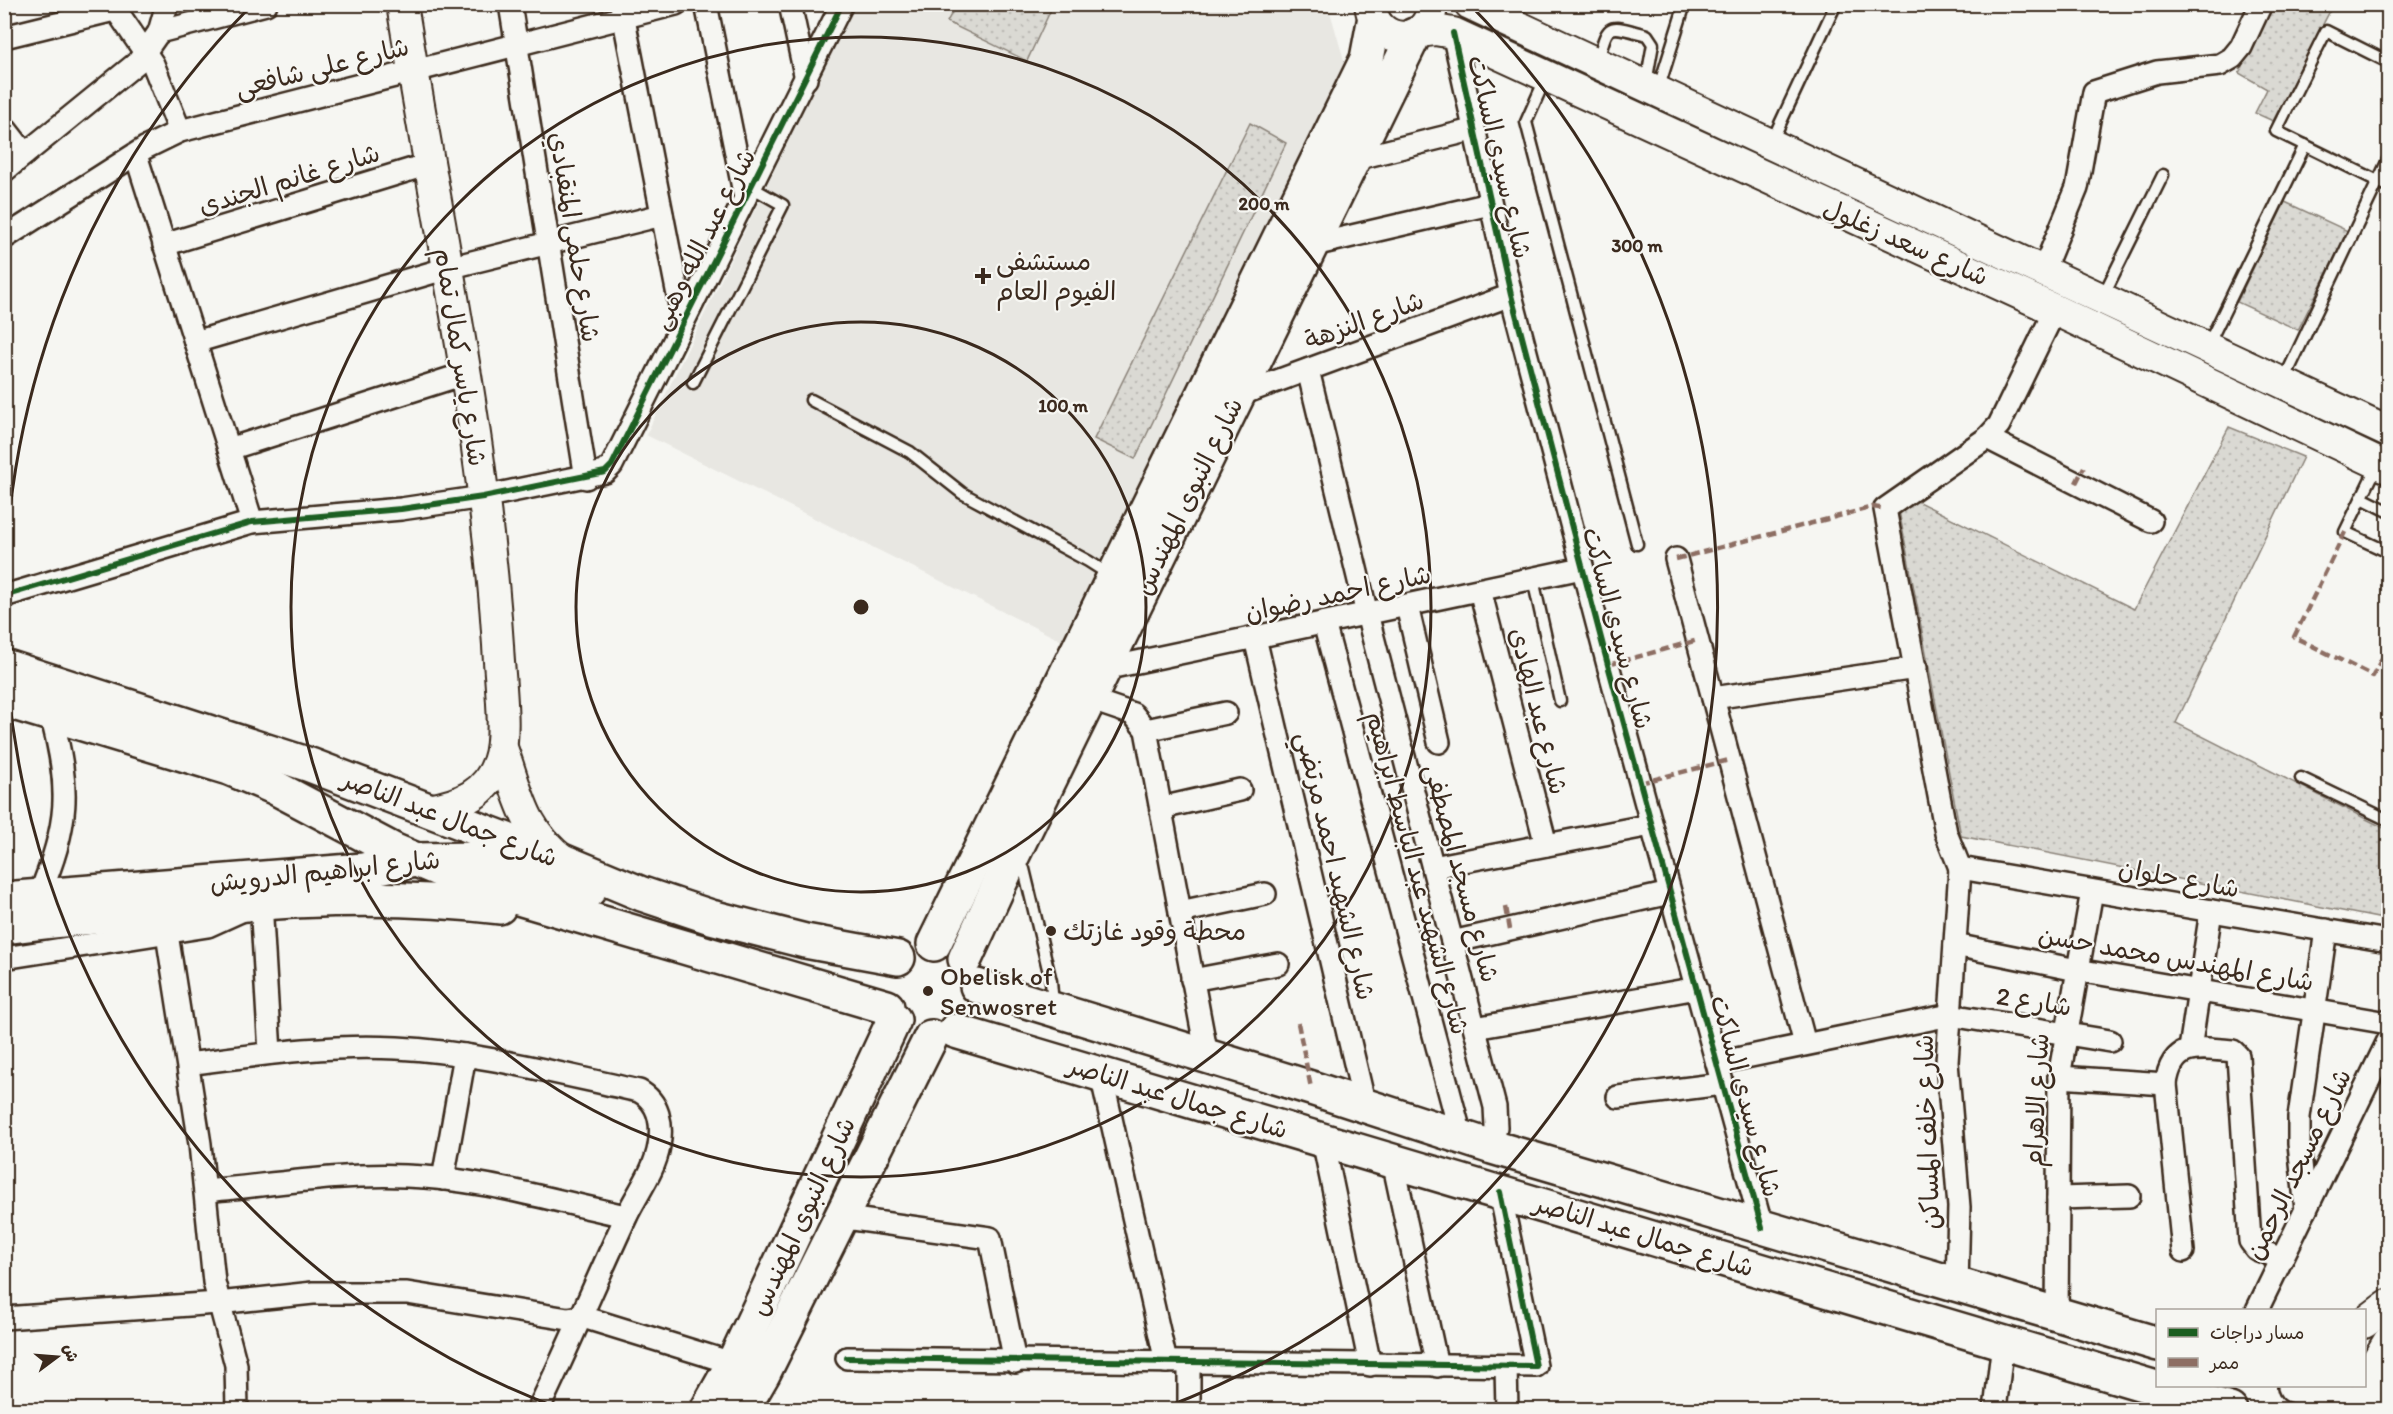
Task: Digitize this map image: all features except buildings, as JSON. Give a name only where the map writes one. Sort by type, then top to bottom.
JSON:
[{"type":"main road","name":"شارع ياسر كمال تمام","points":[[402,4],[483,497],[496,622],[502,748],[529,824],[545,844],[565,862]]},
{"type":"main road","points":[[1416,33],[1430,19],[1432,4]]},
{"type":"main road","name":"شارع سعد زغلول","points":[[1470,4],[2388,432]]},
{"type":"main road","name":"شارع سعد زغلول","points":[[1372,13],[1380,29],[1396,37],[1435,30],[1453,33],[1756,175],[2055,310],[2268,412],[2385,457]]},
{"type":"main road","name":"شارع النبوى المهندس","points":[[971,972],[1010,861],[1104,669],[1126,586],[1236,396],[1303,236],[1367,59],[1372,13]]},
{"type":"main road","name":"شارع النبوى المهندس","points":[[1318,194],[1351,160],[1416,33]]},
{"type":"main road","points":[[1756,175],[1771,144]]},
{"type":"main road","name":"شارع النبوى المهندس","points":[[934,944],[1126,586],[1303,236]]},
{"type":"main road","points":[[2268,412],[2283,382]]},
{"type":"main road","name":"شارع جمال عبد الناصر","points":[[4,666],[310,765],[565,862],[642,894],[711,917],[805,941],[898,958]]},
{"type":"main road","name":"شارع جمال عبد الناصر","points":[[4,700],[229,768],[274,787],[416,860],[482,887],[702,951],[890,1013]]},
{"type":"main road","name":"شارع ياسر كمال تمام","points":[[428,810],[458,804],[483,787],[492,775],[502,748]]},
{"type":"main road","name":"شارع ابراهيم الدرويش","points":[[4,899],[363,870],[416,860],[478,859],[580,888],[642,894]]},
{"type":"main road","name":"شارع ابراهيم الدرويش","points":[[4,927],[261,902],[352,897],[436,899],[588,918]]},
{"type":"main road","points":[[702,951],[710,946],[715,937],[715,926],[711,917]]},
{"type":"main road","points":[[934,944],[945,946],[971,972],[972,1011],[943,1034],[904,1029],[890,1013],[885,980],[898,958],[914,947],[934,944]]},
{"type":"main road","name":"شارع جمال عبد الناصر","points":[[971,972],[1054,1011],[1207,1056],[1492,1147],[2156,1344]]},
{"type":"main road","name":"شارع النبوى المهندس","points":[[742,1410],[748,1368],[890,1013]]},
{"type":"main road","name":"شارع النبوى المهندس","points":[[706,1410],[748,1368],[839,1217],[943,1034]]},
{"type":"main road","name":"شارع جمال عبد الناصر","points":[[943,1034],[1101,1074],[2225,1409]]},
{"type":"main road","points":[[2366,1322],[2388,1305]]},
{"type":"main road","points":[[2299,1387],[2372,1407],[2371,1371],[2386,1346]]},
{"type":"street","points":[[4,171],[127,72],[146,52],[159,32],[166,4]]},
{"type":"street","points":[[159,32],[266,4]]},
{"type":"street","name":"شارع حلمى المنقبادي","points":[[510,4],[586,478]]},
{"type":"street","name":"شارع على شافعى","points":[[4,238],[136,155],[180,131],[413,73],[516,44],[622,10],[676,4]]},
{"type":"street","points":[[706,4],[748,193]]},
{"type":"street","points":[[790,4],[806,79]]},
{"type":"street","name":"شارع عبد الله وهبى","points":[[4,596],[252,522],[390,510],[483,497],[586,478],[605,472],[612,465],[842,4]]},
{"type":"street","points":[[2043,271],[2077,188],[2094,92],[2157,72],[2220,66],[2232,58],[2241,47],[2261,4]]},
{"type":"street","points":[[4,37],[113,7],[146,52],[161,79],[180,131]]},
{"type":"street","points":[[622,10],[683,321]]},
{"type":"street","name":"شارع سيدى الساكت","points":[[1453,33],[1472,130],[1511,294],[1651,825],[1762,1228]]},
{"type":"street","points":[[4,127],[25,154]]},
{"type":"street","points":[[1351,160],[1472,130]]},
{"type":"street","points":[[136,155],[252,522]]},
{"type":"street","name":"شارع غانم الجندى","points":[[164,245],[429,164]]},
{"type":"street","points":[[1303,236],[1490,204]]},
{"type":"street","points":[[195,342],[447,268],[662,215]]},
{"type":"street","name":"شارع النزهة","points":[[1236,396],[1511,294]]},
{"type":"street","points":[[1960,868],[1946,833],[1885,509],[1987,438],[1999,425],[2055,310]]},
{"type":"street","name":"شارع مسجد المصطفى","points":[[1308,370],[1367,614],[1495,1107],[1496,1127],[1492,1147]]},
{"type":"street","points":[[229,449],[464,374]]},
{"type":"street","points":[[1987,438],[2151,521]]},
{"type":"street","points":[[1676,559],[1805,1044]]},
{"type":"street","name":"شارع احمد رضوان","points":[[1104,669],[1582,568]]},
{"type":"street","name":"شارع عبد الهادى","points":[[1480,590],[1546,845]]},
{"type":"street","points":[[1407,606],[1439,742]]},
{"type":"street","name":"شارع الشهيد عبد الباسط ابراهيم","points":[[1324,623],[1461,1136]]},
{"type":"street","name":"شارع الشهيد احمد مرتضي","points":[[1255,638],[1365,1106]]},
{"type":"street","points":[[1713,698],[1916,668]]},
{"type":"street","points":[[1089,699],[1133,714],[1146,730],[1207,1056]]},
{"type":"street","points":[[1146,730],[1226,713]]},
{"type":"street","points":[[39,896],[57,853],[65,807],[63,760],[51,715]]},
{"type":"street","points":[[1161,807],[1240,790]]},
{"type":"street","points":[[1433,867],[1651,825]]},
{"type":"street","name":"شارع حلوان","points":[[1960,868],[2388,941]]},
{"type":"street","name":"شارع خلف المساكن","points":[[1957,1285],[1959,1207],[1948,1083],[1960,868]]},
{"type":"street","name":"شارع الاهرام","points":[[2057,1315],[2059,1077],[2092,891]]},
{"type":"street","points":[[1452,942],[1670,893]]},
{"type":"street","points":[[1180,912],[1265,894]]},
{"type":"street","points":[[261,902],[270,1053]]},
{"type":"street","name":"شارع ابراهيم الدرويش","points":[[4,958],[208,926],[261,902]]},
{"type":"street","points":[[2190,1049],[2211,911]]},
{"type":"street","points":[[2306,1210],[2298,1131],[2326,930]]},
{"type":"street","points":[[166,934],[206,1191],[218,1303],[236,1365],[237,1410]]},
{"type":"street","name":"شارع المهندس محمد حسن","points":[[1955,945],[2077,970],[2388,1023]]},
{"type":"street","points":[[1192,980],[1278,964]]},
{"type":"street","points":[[1475,1028],[1696,988]]},
{"type":"street","name":"شارع 2","points":[[1717,1063],[1950,1016],[2110,1041]]},
{"type":"street","name":"شارع مسجد الرحمن","points":[[2258,1309],[2388,1041]]},
{"type":"street","points":[[188,1064],[270,1053],[396,1048],[465,1055],[639,1091],[650,1097],[656,1106],[660,1121],[659,1147],[626,1216],[583,1317],[538,1410]]},
{"type":"street","points":[[2183,1251],[2166,1084],[2173,1062],[2190,1049],[2233,1051],[2237,1054],[2250,1242],[2256,1249],[2282,1259]]},
{"type":"street","points":[[443,1179],[465,1055]]},
{"type":"street","points":[[1101,1074],[1166,1362]]},
{"type":"street","points":[[2059,1077],[2166,1084]]},
{"type":"street","points":[[1618,1097],[1722,1084]]},
{"type":"street","points":[[1323,1140],[1370,1365]]},
{"type":"street","points":[[1393,1161],[1437,1366]]},
{"type":"street","points":[[206,1191],[369,1176],[443,1179],[626,1216]]},
{"type":"street","points":[[847,1358],[1016,1362],[1536,1366],[1500,1192]]},
{"type":"street","points":[[2058,1198],[2129,1196]]},
{"type":"street","points":[[839,1217],[990,1238],[1016,1362]]},
{"type":"street","points":[[4,1318],[218,1303],[313,1293],[407,1293],[568,1319],[583,1317],[748,1368]]},
{"type":"street","points":[[1995,1410],[2003,1342]]},
{"type":"street","points":[[1189,1363],[1189,1410]]},
{"type":"street","points":[[1506,1367],[1508,1410]]},
{"type":"lane","points":[[1652,89],[1684,7]]},
{"type":"lane","points":[[1771,144],[1834,8]]},
{"type":"lane","points":[[1597,64],[1605,35],[1610,29],[1617,27],[1647,35],[1653,44],[1652,89]]},
{"type":"lane","points":[[2383,183],[2276,131],[2326,31],[2388,62]]},
{"type":"lane","points":[[1546,77],[1526,122],[1637,544]]},
{"type":"lane","points":[[2207,347],[2305,145]]},
{"type":"lane","points":[[2283,382],[2383,183],[2388,160]]},
{"type":"lane","points":[[2102,298],[2163,175]]},
{"type":"lane","points":[[693,383],[783,205],[748,193]]},
{"type":"lane","points":[[811,400],[910,452],[962,493],[1088,561],[1126,586]]},
{"type":"lane","points":[[2385,457],[2345,532],[2388,552]]},
{"type":"lane","points":[[2362,498],[2388,511]]},
{"type":"lane","points":[[1533,579],[1560,701]]},
{"type":"lane","points":[[2301,778],[2388,820]]},
{"type":"lane","points":[[1010,861],[1024,869],[1051,981],[1054,1011]]},
{"type":"shaded area","points":[[956,4],[1053,5],[1027,61],[947,22]]},
{"type":"shaded area","name":"مستشفى الفيوم العام","points":[[854,5],[1328,5],[1346,67],[1062,641],[646,435]]},
{"type":"shaded area","points":[[2269,5],[2333,5],[2273,121],[2255,113],[2267,89],[2239,73]]},
{"type":"shaded area","points":[[1250,123],[1286,143],[1135,459],[1094,439]]},
{"type":"shaded area","points":[[2285,202],[2348,231],[2298,330],[2237,302]]},
{"type":"shaded area","points":[[2229,427],[2303,457],[2176,723],[2388,830],[2388,920],[1961,836],[1899,511],[1917,501],[2134,609]]},
{"type":"marked path","points":[[2076,483],[2084,467]]},
{"type":"marked path","points":[[1676,559],[1873,507],[1885,509]]},
{"type":"marked path","points":[[2345,532],[2294,637],[2373,676],[2388,646]]},
{"type":"marked path","points":[[1608,665],[1698,640]]},
{"type":"marked path","points":[[1640,783],[1729,760]]},
{"type":"marked path","points":[[1506,907],[1510,929]]},
{"type":"marked path","points":[[1298,1023],[1311,1088]]},
{"type":"cycle path","points":[[4,596],[252,522],[401,509],[483,497],[605,472],[612,465],[842,4]]},
{"type":"cycle path","points":[[1453,33],[1511,295],[1608,665],[1762,1228]]},
{"type":"cycle path","points":[[847,1358],[1536,1366],[1500,1192]]},
{"type":"place","name":"مستشفى الفيوم العام","points":[[983,276]]},
{"type":"place","name":"محطة وقود غازتك","points":[[1051,931]]},
{"type":"place","name":"Obelisk of Senwosret","points":[[928,991]]}]
